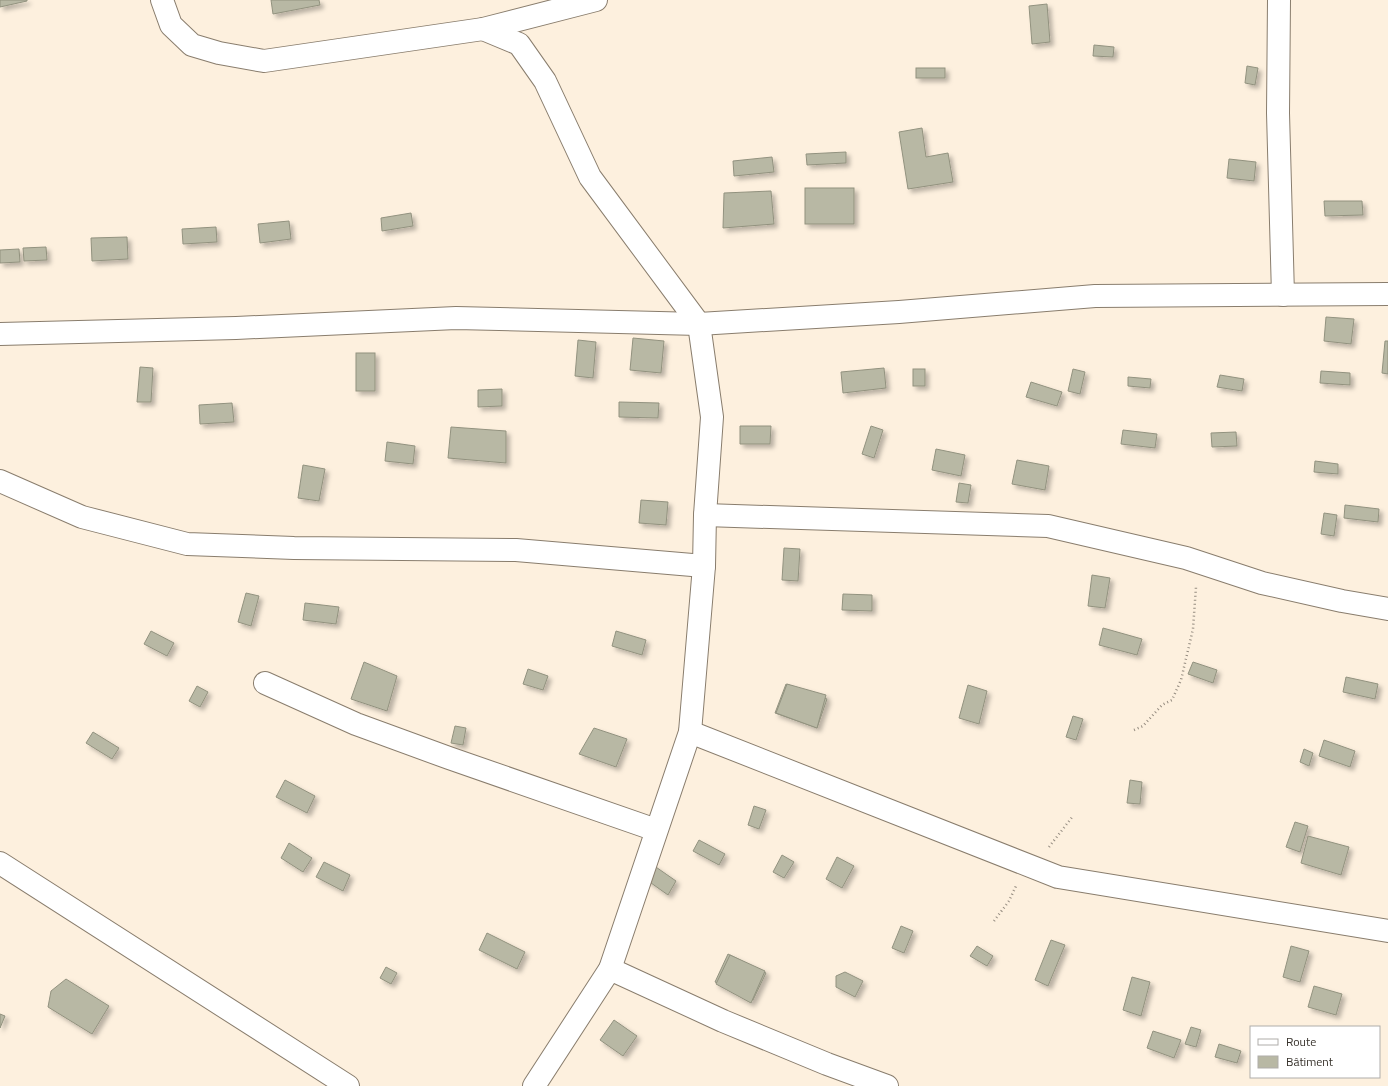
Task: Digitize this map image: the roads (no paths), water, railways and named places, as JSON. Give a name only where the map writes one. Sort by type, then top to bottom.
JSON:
[{"type":"street","points":[[162,0],[171,25],[192,45],[219,53],[264,61],[483,29],[596,0]]},
{"type":"street","points":[[1279,0],[1278,113],[1283,295]]},
{"type":"street","points":[[483,29],[519,44],[546,81],[590,177],[699,324],[712,417],[705,515],[704,566],[690,732],[610,969],[534,1086]]},
{"type":"street","points":[[0,334],[236,328],[456,318],[699,324],[899,312],[1096,296],[1388,294]]},
{"type":"street","points":[[0,481],[82,517],[187,544],[294,548],[516,550],[704,566]]},
{"type":"street","points":[[705,515],[1048,526],[1198,562],[1262,583],[1342,601],[1388,609]]},
{"type":"street","points":[[265,683],[356,724],[656,830]]},
{"type":"street","points":[[690,732],[1031,865],[1058,877],[1388,931]]},
{"type":"street","points":[[0,863],[348,1086]]},
{"type":"street","points":[[610,969],[723,1021],[827,1064],[887,1086]]}]
